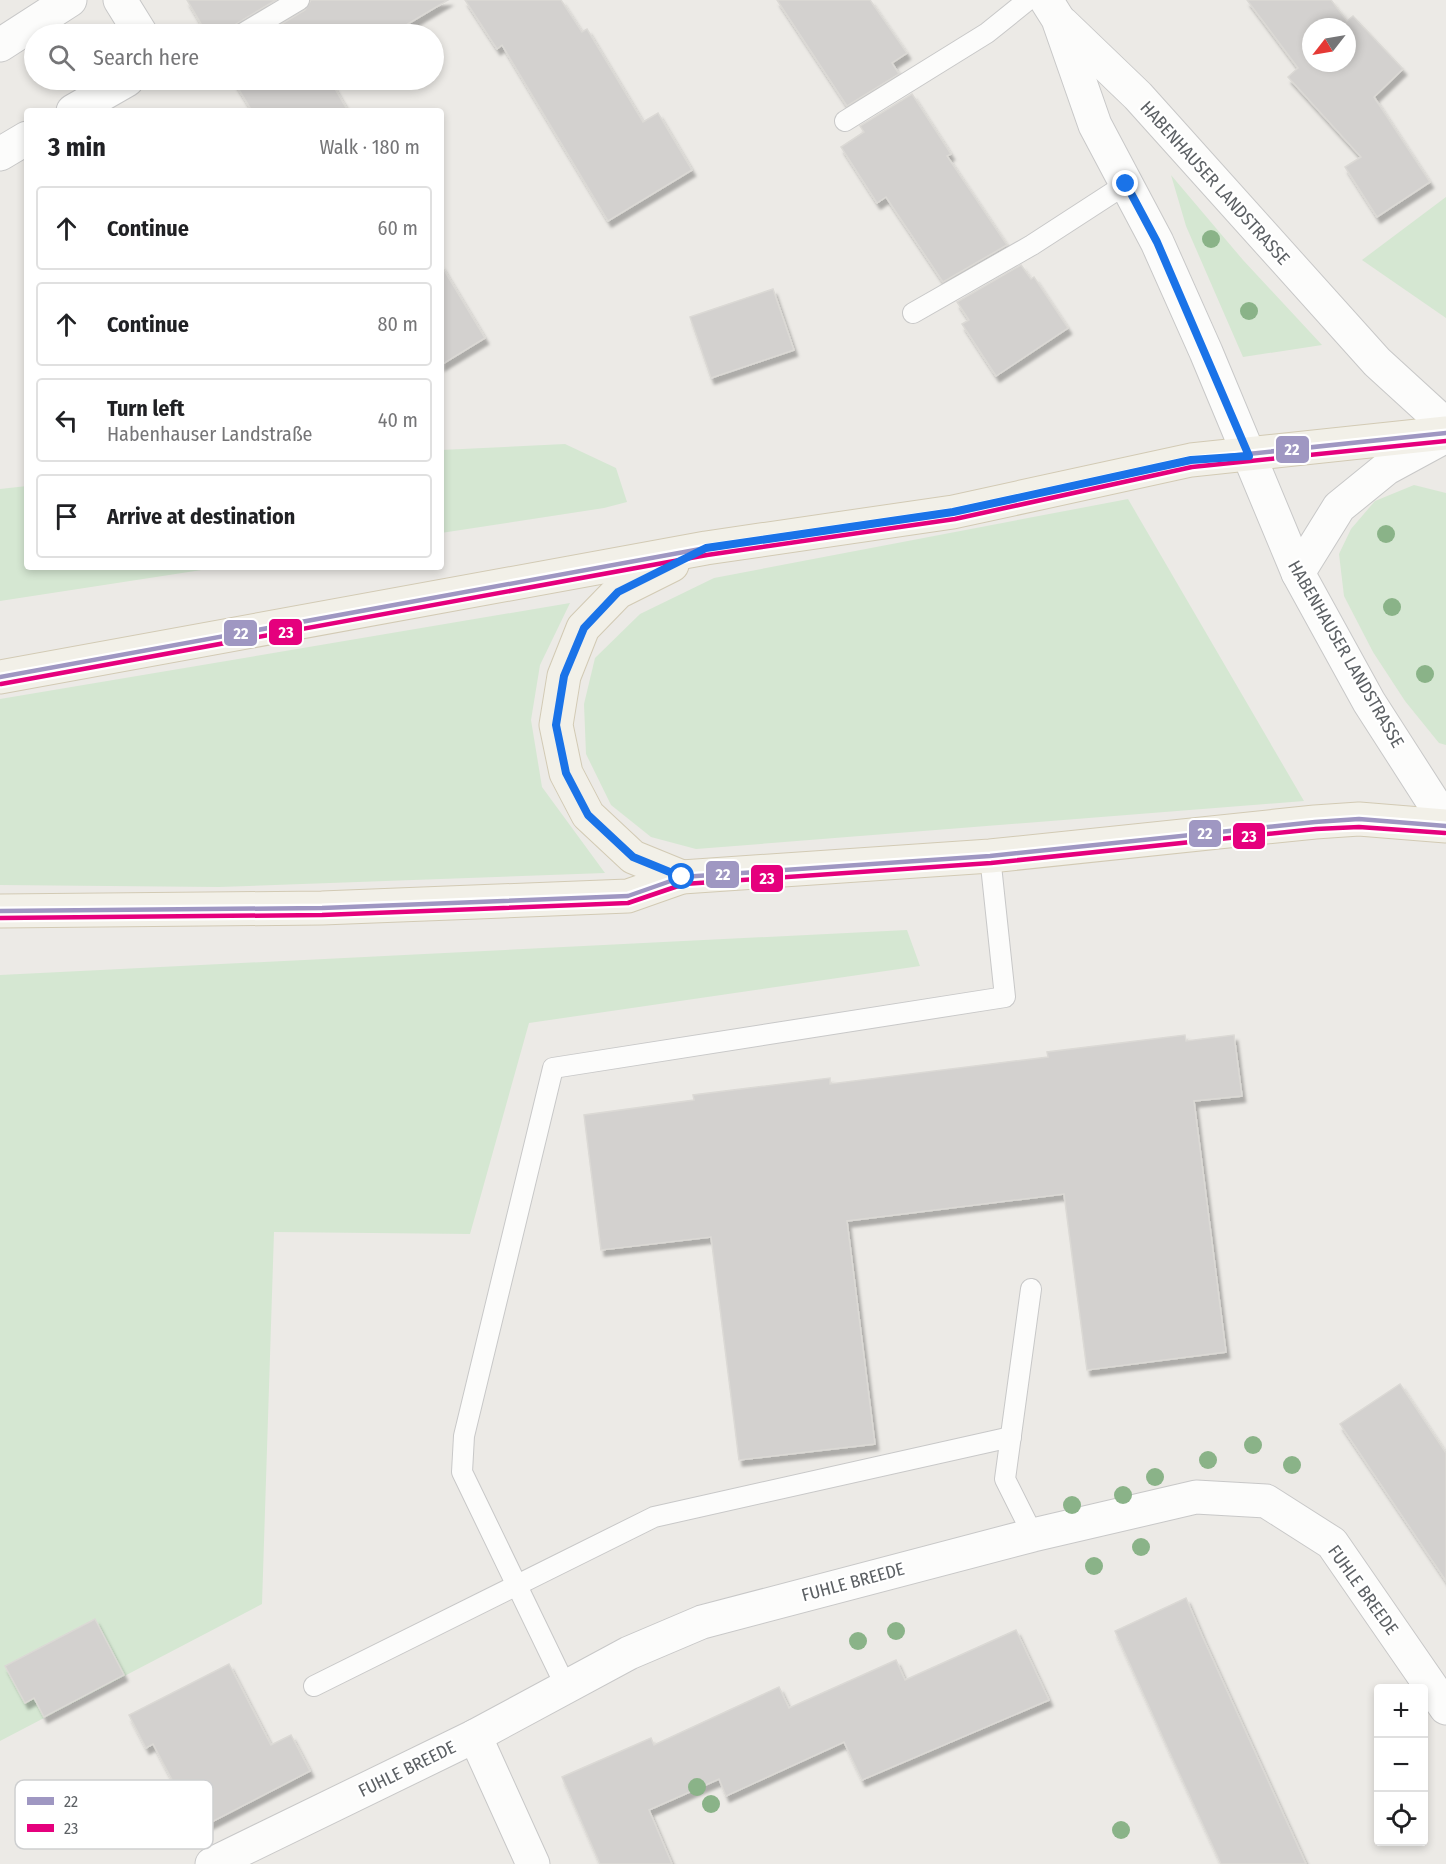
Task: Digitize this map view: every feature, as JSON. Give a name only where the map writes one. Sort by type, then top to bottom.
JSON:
[{"type":"main road","points":[[0,676],[706,548],[953,512],[1191,460],[1446,435]]},
{"type":"main road","points":[[682,877],[633,857],[588,815],[566,773],[556,725],[564,676],[584,628],[618,592],[706,548]]},
{"type":"main road","points":[[0,911],[322,908],[628,896],[682,877],[990,856],[1359,819],[1446,824]]},
{"type":"street","points":[[33,24],[70,0]]},
{"type":"street","points":[[120,0],[135,24]]},
{"type":"street","name":"HABENHAUSER LANDSTRASSE","points":[[1058,6],[1095,125],[1162,252],[1298,573],[1369,702],[1446,824]]},
{"type":"street","name":"HABENHAUSER LANDSTRASSE","points":[[1058,6],[1377,362],[1446,425]]},
{"type":"street","points":[[0,45],[24,30]]},
{"type":"street","points":[[78,108],[110,90]]},
{"type":"street","points":[[0,154],[24,140]]},
{"type":"street","points":[[1298,573],[1339,507],[1387,468],[1446,435]]},
{"type":"street","name":"FUHLE BREEDE","points":[[212,1864],[475,1736],[629,1653],[702,1622],[1033,1535],[1196,1497],[1266,1501],[1332,1543],[1446,1708]]},
{"type":"street","points":[[475,1736],[533,1864]]},
{"type":"lane","points":[[258,24],[298,0]]},
{"type":"lane","points":[[845,121],[987,33],[1028,0]]},
{"type":"lane","points":[[913,313],[1032,245],[1126,184]]},
{"type":"lane","points":[[566,1687],[462,1472],[464,1436],[553,1068],[1005,997],[990,856]]},
{"type":"lane","points":[[1031,1289],[1005,1479],[1033,1535]]},
{"type":"lane","points":[[314,1686],[654,1517],[1011,1437]]},
{"type":"green space","points":[[1171,175],[1243,260],[1322,345],[1243,357],[1186,226]]},
{"type":"green space","points":[[1446,197],[1446,318],[1362,260]]},
{"type":"green space","points":[[565,444],[616,468],[627,502],[604,508],[444,533],[444,450]]},
{"type":"green space","points":[[1414,485],[1446,493],[1446,745],[1439,743],[1405,701],[1373,652],[1344,596],[1339,554],[1351,529],[1375,501]]},
{"type":"green space","points":[[24,486],[24,570],[202,570],[0,601],[0,489]]},
{"type":"green space","points":[[1128,499],[1304,801],[696,849],[651,837],[611,805],[586,754],[584,704],[595,658],[640,614],[714,578]]},
{"type":"green space","points":[[570,603],[540,665],[531,720],[542,787],[605,873],[219,887],[0,885],[0,699]]},
{"type":"green space","points":[[907,930],[920,966],[529,1023],[470,1234],[274,1232],[262,1604],[0,1741],[0,975]]},
{"type":"building","points":[[187,0],[276,0],[236,24],[201,24]]},
{"type":"building","points":[[311,0],[448,0],[408,24],[282,24],[305,10]]},
{"type":"building","points":[[465,0],[561,0],[582,32],[587,29],[643,122],[658,113],[692,170],[608,221],[502,45],[497,49]]},
{"type":"building","points":[[777,0],[870,0],[907,53],[892,63],[899,74],[847,106]]},
{"type":"building","points":[[1247,0],[1331,0],[1345,18],[1302,18],[1302,72],[1356,72],[1356,19],[1403,69],[1374,97],[1430,182],[1377,217],[1345,167],[1361,157],[1288,77],[1298,68]]},
{"type":"building","points":[[239,90],[336,90],[346,108],[250,108]]},
{"type":"building","points":[[912,94],[951,154],[947,156],[1007,245],[943,282],[886,197],[877,203],[841,147],[864,132],[860,126]]},
{"type":"building","points":[[1021,265],[1031,279],[1034,277],[1068,328],[996,376],[962,324],[969,320],[957,302]]},
{"type":"building","points":[[444,270],[485,338],[444,363]]},
{"type":"building","points":[[773,289],[794,350],[711,378],[690,317]]},
{"type":"building","points":[[1185,1035],[1186,1041],[1234,1035],[1242,1096],[1194,1101],[1226,1352],[1087,1370],[1064,1194],[847,1221],[875,1444],[739,1460],[711,1237],[601,1250],[584,1115],[694,1100],[693,1095],[830,1078],[830,1084],[1048,1057],[1047,1052]]},
{"type":"building","points":[[1400,1384],[1446,1453],[1446,1581],[1340,1424]]},
{"type":"building","points":[[1186,1598],[1306,1864],[1221,1864],[1169,1751],[1115,1631]]},
{"type":"building","points":[[95,1619],[124,1675],[44,1717],[34,1698],[25,1703],[5,1666]]},
{"type":"building","points":[[1016,1630],[1049,1700],[862,1780],[844,1742],[726,1796],[719,1779],[649,1810],[672,1864],[600,1864],[562,1777],[651,1738],[654,1745],[779,1687],[789,1708],[896,1660],[905,1680]]},
{"type":"building","points":[[229,1664],[271,1745],[291,1735],[310,1771],[213,1821],[213,1780],[172,1780],[153,1744],[146,1748],[129,1715]]},
{"type":"transit line","name":"22","points":[[0,677],[706,548],[953,512],[1191,460],[1446,433]]},
{"type":"transit line","name":"23","points":[[1,684],[707,555],[955,519],[1192,467],[1446,441]]},
{"type":"transit line","name":"22","points":[[0,911],[322,908],[628,896],[682,877],[990,856],[1315,822],[1359,819],[1446,826]]},
{"type":"transit line","name":"23","points":[[0,918],[322,915],[628,903],[684,884],[991,863],[1316,829],[1359,827],[1445,833]]},
{"type":"route","points":[[682,877],[633,857],[588,815],[566,773],[556,725],[564,676],[584,628],[618,592],[706,548],[953,512],[1191,460],[1249,456],[1157,242],[1126,184]]}]
